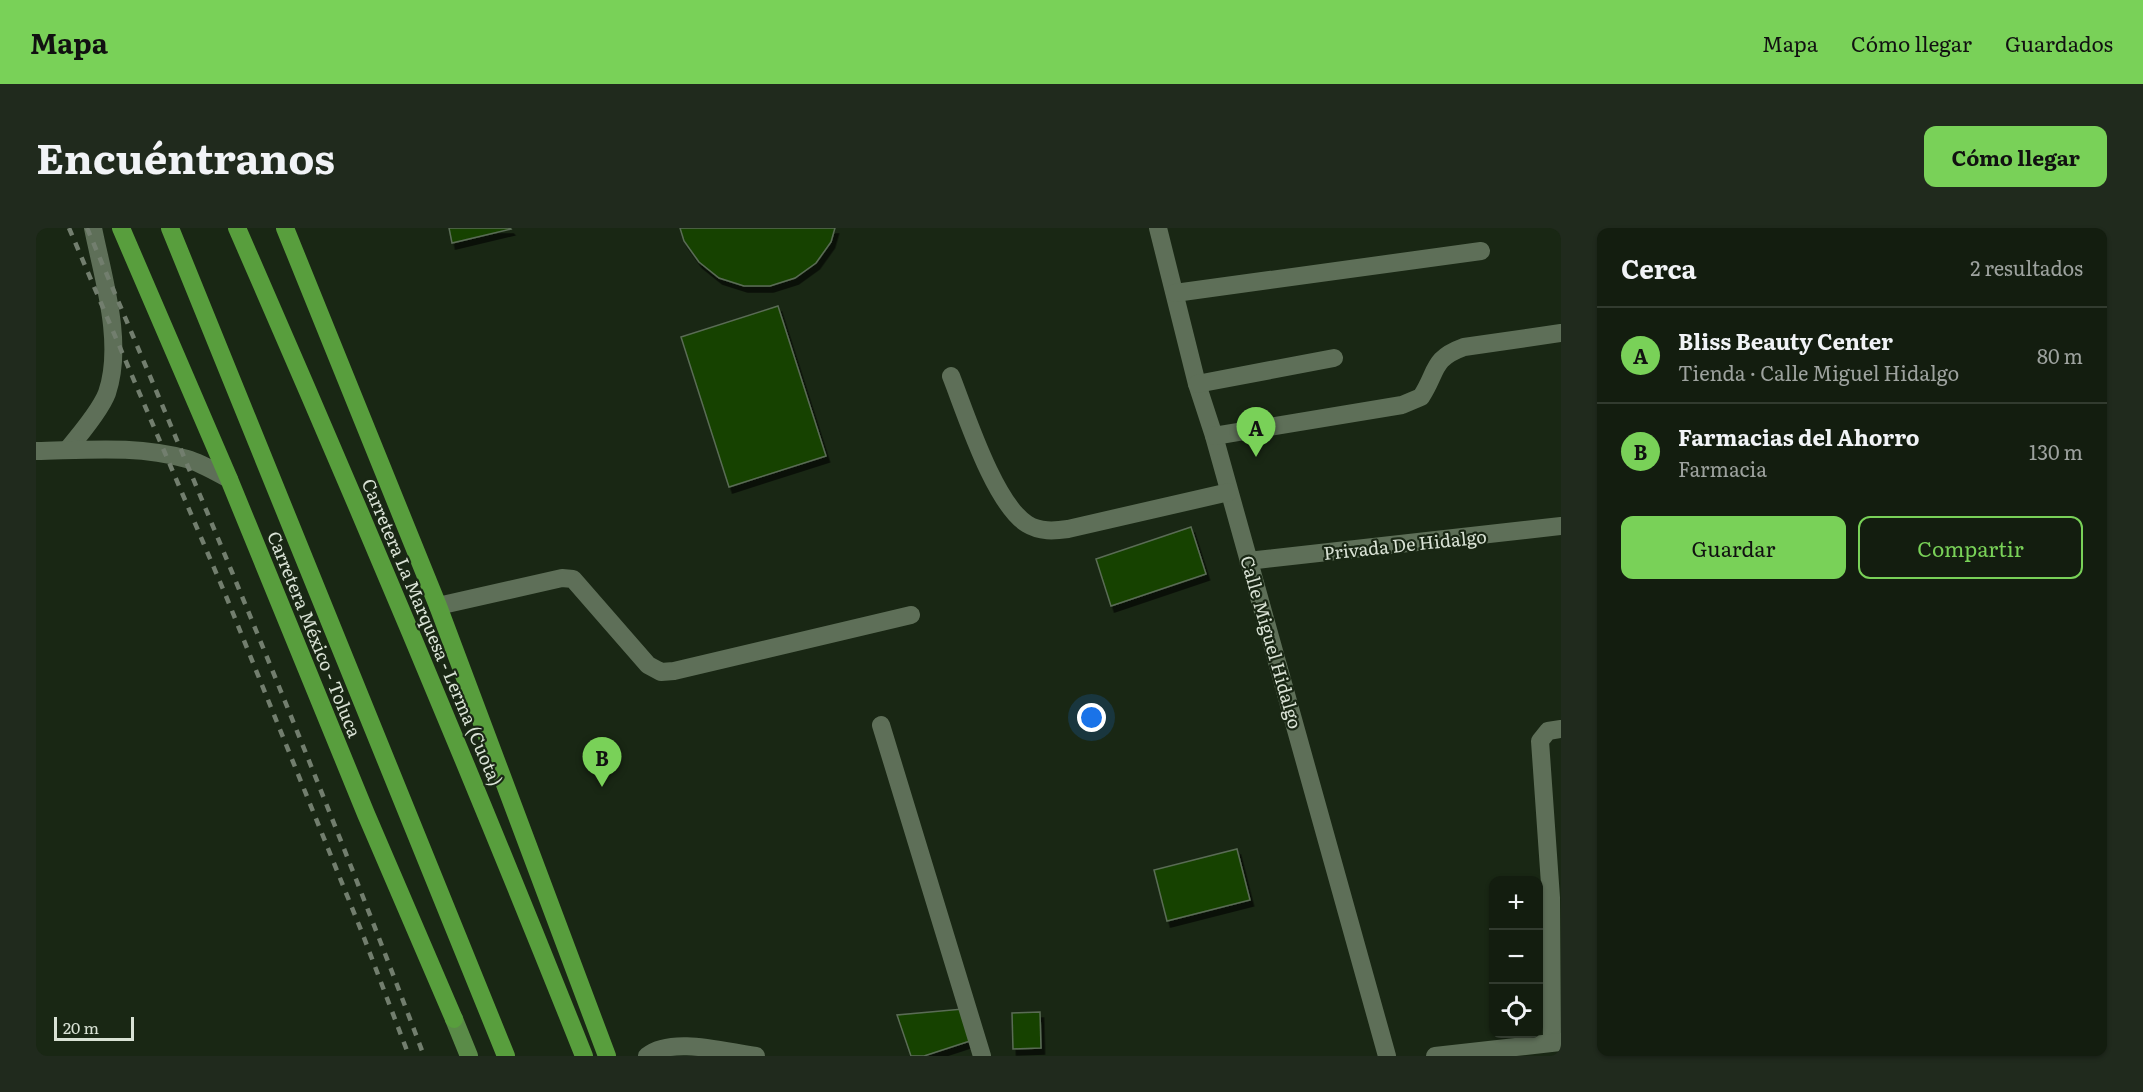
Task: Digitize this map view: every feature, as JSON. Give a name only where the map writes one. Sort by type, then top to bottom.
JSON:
[{"type":"highway","name":"Carretera México - Toluca","points":[[121,228],[229,479],[362,803],[454,1019]]},
{"type":"highway","points":[[170,228],[506,1056]]},
{"type":"highway","name":"Carretera La Marquesa - Lerma (Cuota)","points":[[237,228],[337,456],[507,864],[584,1056]]},
{"type":"highway","points":[[285,228],[438,606],[607,1056]]},
{"type":"main road","points":[[454,1019],[465,1056]]},
{"type":"main road","name":"Carretera México - Toluca","points":[[454,1019],[469,1056]]},
{"type":"street","points":[[68,450],[106,395],[110,377],[114,340],[93,228]]},
{"type":"street","name":"Calle Miguel Hidalgo","points":[[1158,228],[1197,384],[1214,436],[1387,1056]]},
{"type":"street","points":[[1175,293],[1481,251]]},
{"type":"street","points":[[1214,436],[1402,405],[1421,397],[1439,361],[1450,352],[1464,346],[1561,333]]},
{"type":"street","points":[[1197,384],[1334,358]]},
{"type":"street","points":[[951,376],[994,480],[1014,514],[1029,526],[1051,532],[1228,492]]},
{"type":"street","points":[[36,451],[115,449],[153,452],[190,460],[229,479]]},
{"type":"street","name":"Privada De Hidalgo","points":[[1248,561],[1561,526]]},
{"type":"street","points":[[438,606],[562,578],[573,579],[648,665],[661,672],[674,671],[911,615]]},
{"type":"street","points":[[881,725],[982,1056]]},
{"type":"street","points":[[1436,1056],[1556,1042],[1556,898],[1540,741],[1548,731],[1561,729]]},
{"type":"street","points":[[647,1056],[652,1052],[672,1046],[756,1056]]},
{"type":"building","points":[[449,228],[510,228],[511,229],[452,243]]},
{"type":"building","points":[[680,228],[835,228],[831,242],[816,263],[795,278],[770,286],[744,286],[719,278],[699,262],[684,241]]},
{"type":"building","points":[[778,306],[826,456],[729,487],[681,337]]},
{"type":"building","points":[[1191,527],[1206,574],[1111,606],[1096,559]]},
{"type":"building","points":[[1237,849],[1250,900],[1167,921],[1154,870]]},
{"type":"building","points":[[963,1009],[973,1040],[924,1056],[911,1056],[897,1015]]},
{"type":"building","points":[[1040,1012],[1041,1048],[1013,1049],[1012,1013]]},
{"type":"railway","points":[[69,228],[226,596],[363,935],[409,1056]]},
{"type":"railway","points":[[87,228],[260,640],[344,847],[424,1056]]},
{"type":"place","name":"Bliss Beauty Center","points":[[1256,457]]},
{"type":"place","name":"Farmacias del Ahorro","points":[[602,787]]}]
